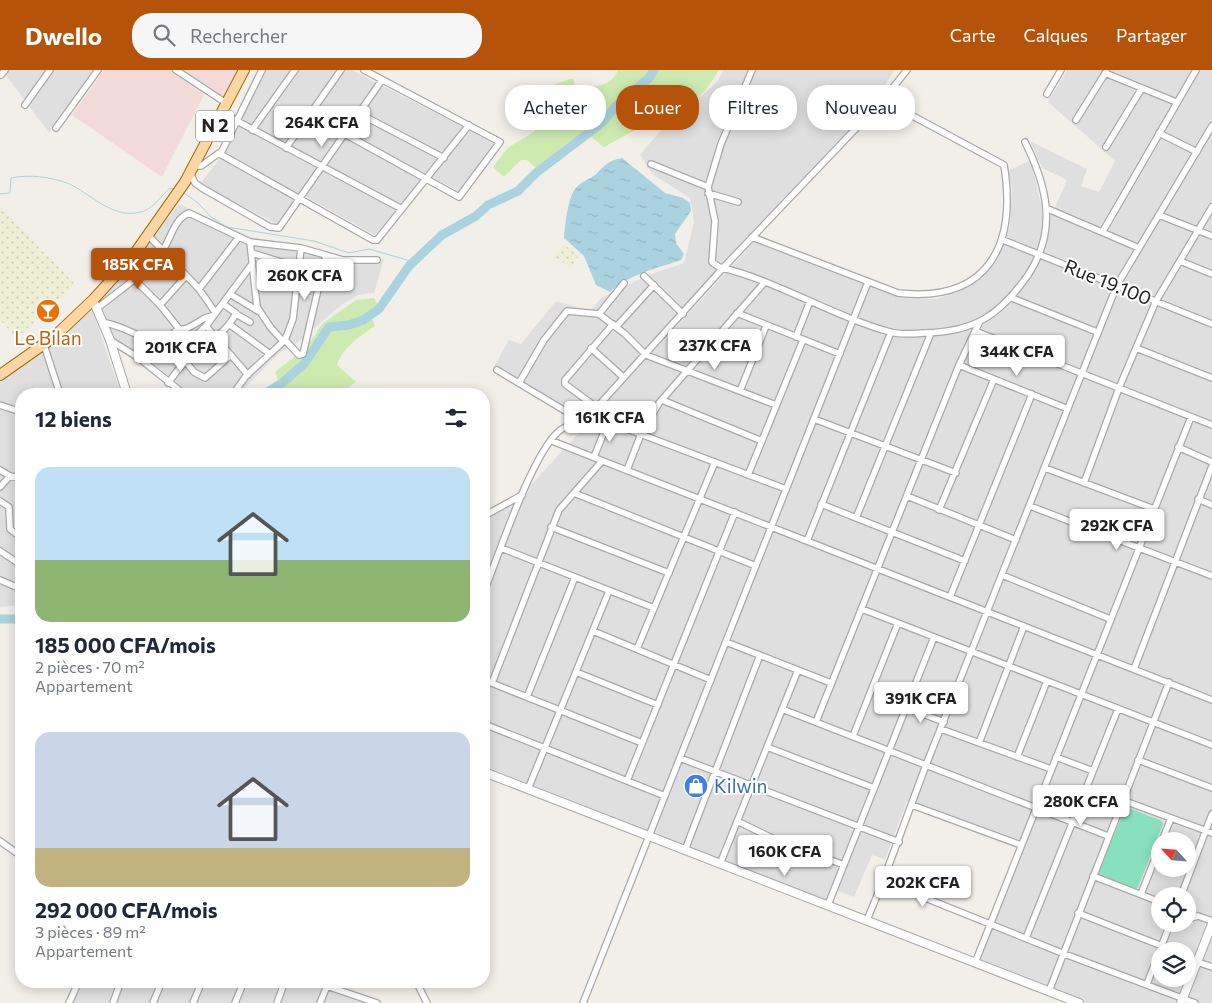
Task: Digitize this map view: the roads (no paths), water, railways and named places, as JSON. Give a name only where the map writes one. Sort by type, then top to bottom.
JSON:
[{"type":"main road","name":"N 2","points":[[0,375],[44,345],[94,305],[149,236],[188,177],[244,70]]},
{"type":"street","points":[[25,105],[50,70]]},
{"type":"street","points":[[56,128],[98,70]]},
{"type":"street","points":[[176,70],[226,103]]},
{"type":"street","points":[[198,159],[197,166],[201,166],[220,154],[262,70]]},
{"type":"street","points":[[252,130],[295,70]]},
{"type":"street","points":[[286,148],[341,70]]},
{"type":"street","points":[[345,134],[457,197],[463,196],[500,142],[364,70]]},
{"type":"street","points":[[752,70],[721,144],[708,190],[714,221],[712,262],[723,268],[892,332],[931,333],[956,330],[978,323],[1012,298],[1039,254],[1048,209],[1038,169],[1025,142]]},
{"type":"street","points":[[895,85],[907,70]]},
{"type":"street","points":[[1047,94],[1061,70]]},
{"type":"street","points":[[1103,231],[1196,70]]},
{"type":"street","points":[[1076,120],[1106,72],[1176,102]]},
{"type":"street","points":[[188,177],[202,188],[270,227],[279,228],[382,80]]},
{"type":"street","points":[[1106,147],[1142,88]]},
{"type":"street","points":[[222,113],[402,209]]},
{"type":"street","points":[[360,114],[444,158]]},
{"type":"street","points":[[752,237],[898,293],[921,296],[942,294],[962,286],[983,270],[995,256],[1003,240],[1008,213],[1008,187],[1004,165],[915,116]]},
{"type":"street","points":[[220,154],[373,240],[377,240],[469,125]]},
{"type":"street","points":[[867,920],[926,765],[1117,285],[1212,126]]},
{"type":"street","points":[[490,577],[522,495],[543,453],[560,431],[582,421],[590,414],[623,377],[646,355],[723,268],[854,130]]},
{"type":"street","points":[[1159,133],[1197,152]]},
{"type":"street","points":[[651,164],[738,202]]},
{"type":"street","points":[[1084,483],[1119,388],[1156,301],[1212,207]]},
{"type":"street","points":[[1048,209],[1139,248]]},
{"type":"street","points":[[125,388],[110,340],[94,305],[135,280],[162,251],[177,222],[189,213],[250,242],[301,248],[343,260],[377,260]]},
{"type":"street","points":[[1159,215],[1212,236]]},
{"type":"street","points":[[149,236],[199,289],[214,314]]},
{"type":"street","points":[[199,289],[239,237]]},
{"type":"street","name":"Rue 19.100","points":[[1003,240],[1212,324]]},
{"type":"street","points":[[250,242],[258,312]]},
{"type":"street","points":[[238,388],[248,374],[284,340],[293,319],[299,276],[297,267],[301,248]]},
{"type":"street","points":[[252,253],[297,267]]},
{"type":"street","points":[[230,294],[258,312],[299,355],[303,354],[326,255]]},
{"type":"street","points":[[1180,261],[1212,274]]},
{"type":"street","points":[[231,355],[206,378],[196,375],[178,350],[206,326],[252,264]]},
{"type":"street","points":[[160,305],[186,276]]},
{"type":"street","points":[[299,276],[319,282]]},
{"type":"street","points":[[644,276],[683,314]]},
{"type":"street","points":[[135,280],[160,305],[180,330]]},
{"type":"street","points":[[583,1003],[868,282]]},
{"type":"street","points":[[599,314],[624,283]]},
{"type":"street","points":[[627,470],[641,434],[662,400],[764,283]]},
{"type":"street","points":[[596,407],[564,382],[566,376],[654,285]]},
{"type":"street","points":[[1012,298],[1097,332]]},
{"type":"street","points":[[796,337],[810,301]]},
{"type":"street","points":[[223,304],[250,322]]},
{"type":"street","points":[[519,383],[544,340],[567,311],[599,314],[614,325],[646,355],[776,405]]},
{"type":"street","points":[[737,313],[840,354]]},
{"type":"street","points":[[102,322],[117,327],[124,327],[156,344],[214,314]]},
{"type":"street","points":[[168,383],[185,362],[216,337],[236,314]]},
{"type":"street","points":[[816,722],[959,365],[978,323]]},
{"type":"street","points":[[229,324],[270,354]]},
{"type":"street","points":[[206,326],[248,374]]},
{"type":"street","points":[[740,391],[766,326]]},
{"type":"street","points":[[975,331],[1212,425]]},
{"type":"street","points":[[806,541],[892,332]]},
{"type":"street","points":[[856,518],[931,333]]},
{"type":"street","points":[[110,340],[139,358],[175,388]]},
{"type":"street","points":[[748,475],[803,340]]},
{"type":"street","points":[[44,345],[58,388]]},
{"type":"street","points":[[591,348],[623,377]]},
{"type":"street","points":[[1136,348],[1212,378]]},
{"type":"street","points":[[959,365],[1068,409]]},
{"type":"street","points":[[497,370],[582,421]]},
{"type":"street","points":[[939,510],[994,379]]},
{"type":"street","points":[[950,597],[1032,394]]},
{"type":"street","points":[[662,400],[762,441]]},
{"type":"street","points":[[0,405],[15,410]]},
{"type":"street","points":[[590,414],[786,489]]},
{"type":"street","points":[[975,962],[1191,417]]},
{"type":"street","points":[[814,419],[956,473]]},
{"type":"street","points":[[594,457],[608,422]]},
{"type":"street","points":[[552,441],[1212,700]]},
{"type":"street","points":[[1134,669],[1212,464],[1178,447]]},
{"type":"street","points":[[602,461],[560,510],[492,683],[642,743]]},
{"type":"street","points":[[637,649],[714,462]]},
{"type":"street","points":[[1045,468],[1154,509]]},
{"type":"street","points":[[0,470],[15,477]]},
{"type":"street","points":[[0,487],[10,476]]},
{"type":"street","points":[[574,493],[756,566]]},
{"type":"street","points":[[490,513],[522,495]]},
{"type":"street","points":[[907,496],[1016,540]]},
{"type":"street","points":[[1198,499],[1212,505]]},
{"type":"street","points":[[0,501],[9,508],[10,529],[15,533]]},
{"type":"street","points":[[821,504],[965,562]]},
{"type":"street","points":[[1030,506],[1212,576]]},
{"type":"street","points":[[627,781],[721,551],[735,512]]},
{"type":"street","points":[[552,527],[668,574]]},
{"type":"street","points":[[502,548],[654,608]]},
{"type":"street","points":[[0,551],[15,561]]},
{"type":"street","points":[[1002,575],[1110,619]]},
{"type":"street","points":[[527,697],[574,577]]},
{"type":"street","points":[[0,580],[15,586]]},
{"type":"street","points":[[528,789],[609,591]]},
{"type":"street","points":[[862,609],[1212,746]]},
{"type":"street","points":[[853,736],[898,623]]},
{"type":"street","points":[[979,743],[1024,626]]},
{"type":"street","points":[[593,631],[711,680]]},
{"type":"street","points":[[828,905],[934,637]]},
{"type":"street","points":[[726,642],[831,683]]},
{"type":"street","points":[[685,850],[760,655]]},
{"type":"street","points":[[720,864],[798,670]]},
{"type":"street","points":[[576,672],[658,705]]},
{"type":"street","points":[[1017,757],[1047,681]]},
{"type":"street","points":[[1049,991],[1092,876],[1169,682]]},
{"type":"street","points":[[906,708],[944,722]]},
{"type":"street","points":[[782,709],[1108,836]]},
{"type":"street","points":[[1026,938],[1118,709]]},
{"type":"street","points":[[490,726],[665,796]]},
{"type":"street","points":[[941,729],[1051,769]]},
{"type":"street","points":[[767,747],[874,788]]},
{"type":"street","points":[[1056,757],[1093,771]]},
{"type":"street","points":[[680,758],[898,842]]},
{"type":"street","points":[[1138,760],[1212,788]]},
{"type":"street","points":[[490,774],[1079,1003]]},
{"type":"street","points":[[1122,800],[1212,833]]},
{"type":"street","points":[[912,805],[1021,845]]},
{"type":"street","points":[[1184,887],[1212,814]]},
{"type":"street","points":[[1166,832],[1172,818]]},
{"type":"street","points":[[737,821],[774,839],[844,865]]},
{"type":"street","points":[[0,841],[15,852]]},
{"type":"street","points":[[1141,894],[1151,869]]},
{"type":"street","points":[[1092,876],[1151,898]]},
{"type":"street","points":[[883,881],[990,923],[1062,954],[1146,984],[1182,1001],[1195,1003]]},
{"type":"street","points":[[1078,913],[1152,942]]},
{"type":"street","points":[[1182,1001],[1212,922],[1196,917]]},
{"type":"street","points":[[1197,962],[1212,967]]},
{"type":"street","points":[[1146,984],[1151,972]]},
{"type":"street","points":[[69,1003],[76,988]]},
{"type":"street","points":[[113,1003],[118,988]]},
{"type":"street","points":[[154,1003],[159,988]]},
{"type":"street","points":[[194,1003],[199,988]]},
{"type":"street","points":[[236,1003],[241,988]]},
{"type":"street","points":[[277,1003],[282,988]]},
{"type":"street","points":[[320,1003],[326,988]]},
{"type":"street","points":[[337,988],[376,1003]]},
{"type":"street","points":[[420,988],[427,1003]]},
{"type":"water","points":[[622,158],[665,193],[683,198],[690,203],[691,211],[675,234],[676,243],[684,254],[681,260],[625,281],[610,292],[596,285],[584,256],[564,238],[566,219],[573,192],[580,184],[594,176],[607,164]]},
{"type":"waterway","points":[[274,388],[304,364],[329,327],[349,325],[363,320],[379,309],[409,266],[442,235],[476,216],[488,205],[518,191],[536,173],[603,122],[615,107],[649,78],[654,70]]},
{"type":"waterway","points":[[0,194],[10,193],[11,178],[25,176],[47,178],[67,183],[113,210],[133,213],[148,209],[170,188],[175,189]]},
{"type":"waterway","points":[[184,193],[197,202],[211,217],[227,227],[314,241],[349,253],[369,249],[414,262]]},
{"type":"waterway","points":[[0,619],[15,619]]},
{"type":"place","name":"Le Bilan","points":[[48,311]]},
{"type":"place","name":"Kilwin","points":[[696,786]]}]
